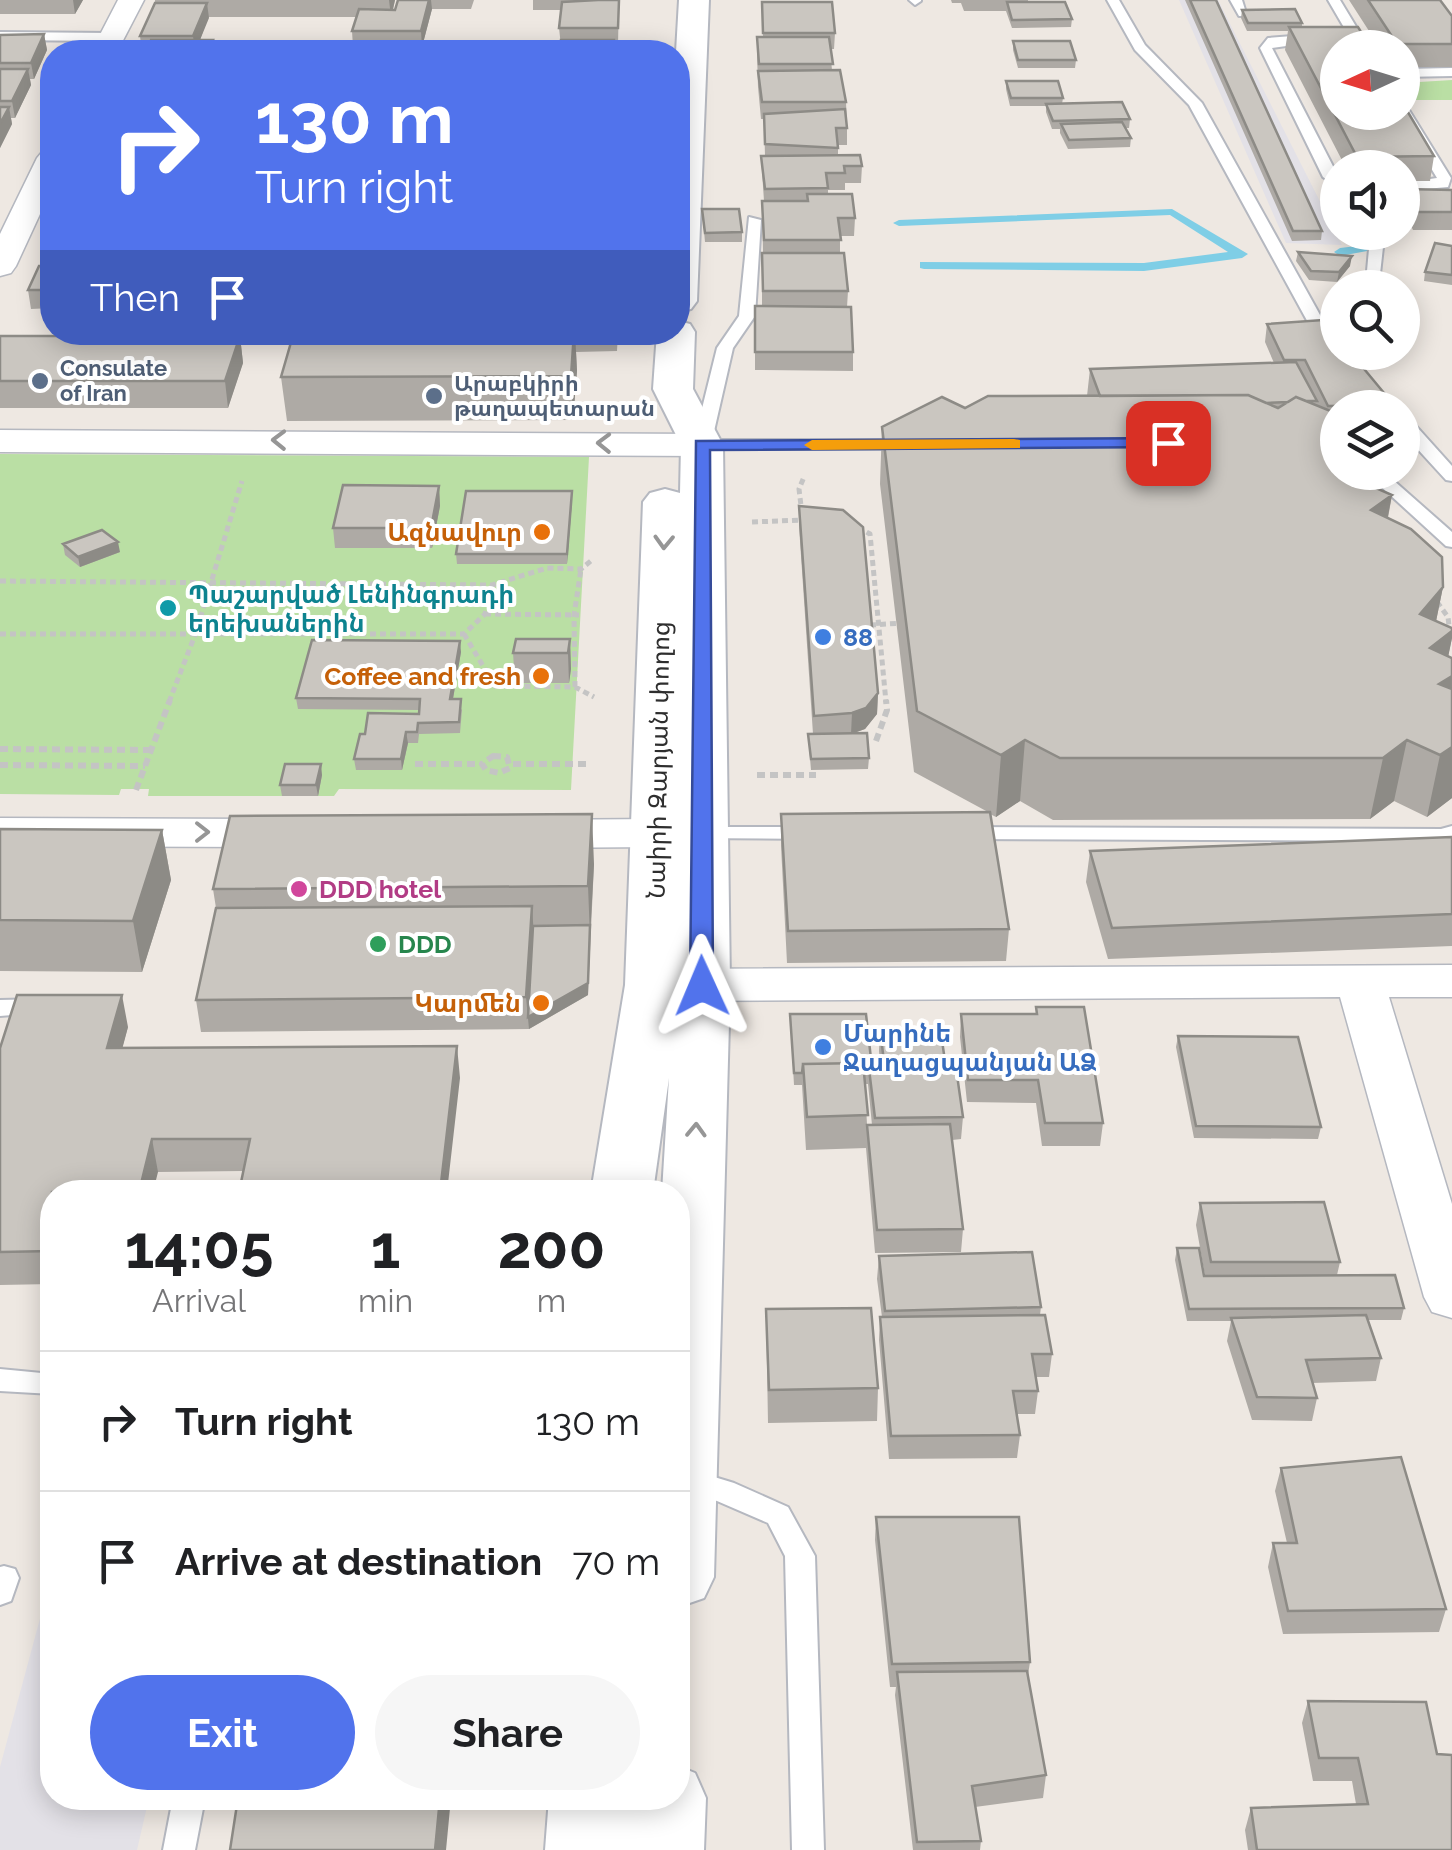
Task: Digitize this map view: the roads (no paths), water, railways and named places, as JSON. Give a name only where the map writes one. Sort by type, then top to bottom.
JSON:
[{"type":"main road","points":[[690,75],[694,0]]},
{"type":"main road","name":"Նաիրի Զարյան փողոց","points":[[675,345],[672,389],[684,444],[678,833],[680,1180]]},
{"type":"main road","name":"Նաիրի Զարյան փողոց","points":[[625,1180],[678,985]]},
{"type":"main road","points":[[585,1850],[587,1810]]},
{"type":"main road","points":[[664,1850],[666,1810]]},
{"type":"street","points":[[110,40],[130,0]]},
{"type":"street","points":[[0,266],[40,183]]},
{"type":"street","points":[[0,442],[684,444]]},
{"type":"street","points":[[0,832],[334,833]]},
{"type":"street","points":[[490,834],[678,833]]},
{"type":"street","points":[[678,985],[1452,981]]},
{"type":"street","points":[[1360,982],[1452,1297]]},
{"type":"lane","points":[[1113,0],[1140,47],[1195,103],[1320,328]]},
{"type":"lane","points":[[1334,0],[1353,30]]},
{"type":"lane","points":[[0,36],[48,40]]},
{"type":"lane","points":[[1320,41],[1279,39],[1268,42],[1266,48],[1320,157]]},
{"type":"lane","points":[[1420,73],[1452,72]]},
{"type":"lane","points":[[1414,130],[1444,178],[1443,184],[1420,187]]},
{"type":"lane","points":[[754,220],[746,316],[725,348],[684,444],[933,444]]},
{"type":"lane","points":[[1420,441],[1452,476]]},
{"type":"lane","points":[[1393,490],[1452,542]]},
{"type":"lane","points":[[944,833],[1452,832]]},
{"type":"lane","points":[[678,833],[844,833]]},
{"type":"lane","points":[[0,1008],[72,1007]]},
{"type":"lane","points":[[0,1380],[40,1383]]},
{"type":"lane","points":[[690,1482],[724,1490],[778,1515],[800,1556],[808,1850]]},
{"type":"lane","points":[[179,1850],[187,1810]]},
{"type":"waterway","points":[[899,223],[1172,212],[1239,254]]},
{"type":"waterway","points":[[1340,252],[1354,250]]},
{"type":"waterway","points":[[924,265],[1144,267],[1242,254]]},
{"type":"place","name":"Consulate of Iran","points":[[40,381]]},
{"type":"place","name":"Արաբկիրի թաղապետարան","points":[[434,396]]},
{"type":"place","name":"Ազնավուր","points":[[542,532]]},
{"type":"place","name":"Պաշարված Լենինգրադի երեխաներին","points":[[168,608]]},
{"type":"place","name":"88","points":[[823,637]]},
{"type":"place","name":"Coffee and fresh","points":[[541,676]]},
{"type":"place","name":"DDD hotel","points":[[299,889]]},
{"type":"place","name":"DDD","points":[[378,944]]},
{"type":"place","name":"Կարմեն","points":[[541,1003]]},
{"type":"place","name":"Մարինե Ջաղացպանյան ԱՁ","points":[[823,1047]]}]
